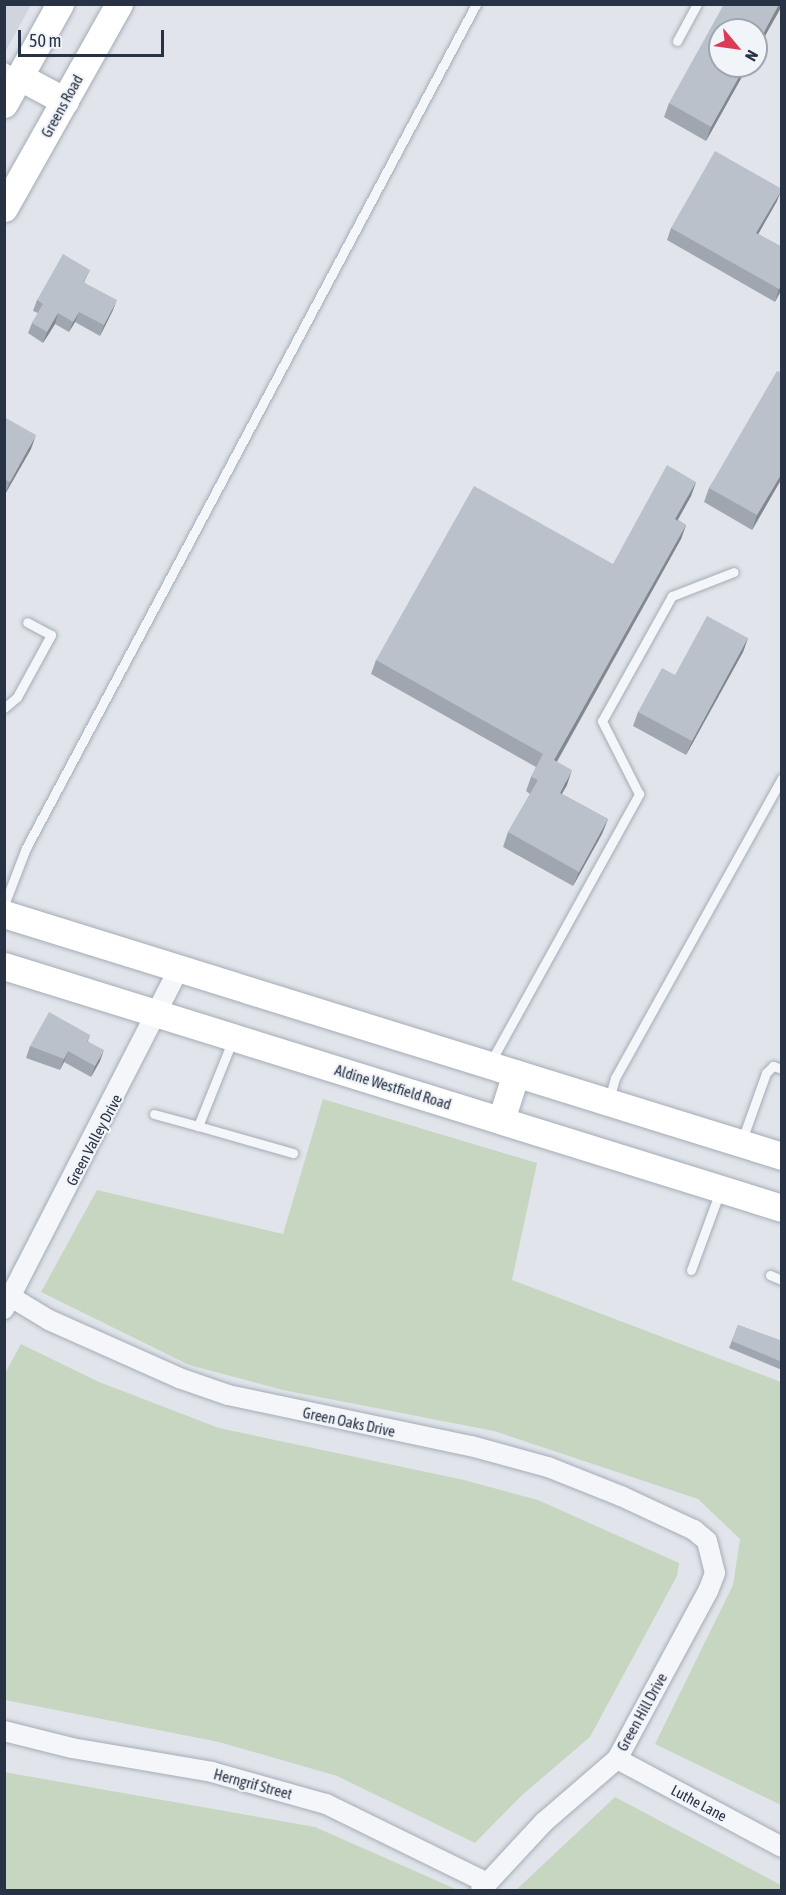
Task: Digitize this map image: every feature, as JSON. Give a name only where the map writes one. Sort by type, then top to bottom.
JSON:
[{"type":"main road","points":[[4,104],[12,72],[60,4]]},
{"type":"main road","name":"Greens Road","points":[[4,208],[119,4]]},
{"type":"main road","points":[[12,72],[65,101]]},
{"type":"main road","points":[[4,914],[782,1156]]},
{"type":"main road","name":"Aldine Westfield Road","points":[[4,966],[158,1017],[501,1120],[782,1208]]},
{"type":"main road","points":[[501,1120],[516,1073]]},
{"type":"street","name":"Green Valley Drive","points":[[8,1303],[158,1017],[179,969]]},
{"type":"street","name":"Green Oaks Drive","points":[[8,1303],[198,1385],[548,1467],[694,1530]]},
{"type":"street","name":"Green Hill Drive","points":[[483,1886],[544,1822],[617,1759],[715,1573],[712,1552],[694,1530]]},
{"type":"street","name":"Herngrif Street","points":[[4,1731],[72,1748],[212,1772],[326,1804],[483,1886]]},
{"type":"street","name":"Luthe Lane","points":[[617,1759],[782,1847]]},
{"type":"lane","points":[[4,905],[32,837],[476,4]]},
{"type":"lane","points":[[677,41],[697,4]]},
{"type":"lane","points":[[489,1065],[639,794],[602,721],[672,596],[734,572]]},
{"type":"lane","points":[[4,708],[17,697],[51,635],[27,622]]},
{"type":"lane","points":[[608,1102],[615,1078],[782,778]]},
{"type":"lane","points":[[198,1126],[232,1039]]},
{"type":"lane","points":[[741,1143],[766,1072],[772,1066],[782,1069]]},
{"type":"lane","points":[[154,1114],[293,1153]]},
{"type":"lane","points":[[691,1270],[721,1189]]},
{"type":"lane","points":[[770,1275],[782,1280]]},
{"type":"shaded area","points":[[4,5],[31,5],[5,52]]},
{"type":"green space","points":[[323,1099],[537,1163],[512,1280],[781,1382],[781,1805],[655,1744],[733,1585],[740,1539],[698,1499],[494,1431],[283,1390],[189,1365],[41,1292],[97,1190],[283,1234]]},
{"type":"green space","points":[[21,1344],[99,1382],[219,1428],[464,1480],[538,1500],[679,1563],[677,1576],[590,1737],[521,1796],[475,1843],[337,1776],[219,1742],[5,1700],[4,1375]]},
{"type":"green space","points":[[4,1772],[315,1827],[458,1890],[5,1890]]},
{"type":"green space","points":[[615,1797],[781,1885],[781,1890],[516,1890]]},
{"type":"building","points":[[724,4],[779,4],[768,25],[768,18],[716,18]]},
{"type":"building","points":[[708,33],[708,78],[738,78],[711,127],[669,103]]},
{"type":"building","points":[[715,151],[782,189],[756,233],[782,247],[782,286],[779,289],[671,228]]},
{"type":"building","points":[[63,254],[90,270],[83,282],[117,300],[104,325],[79,312],[73,322],[58,313],[47,332],[32,323],[43,304],[37,300]]},
{"type":"building","points":[[777,371],[782,373],[782,473],[757,515],[709,488]]},
{"type":"building","points":[[4,417],[36,435],[10,482],[4,479]]},
{"type":"building","points":[[667,465],[696,482],[675,519],[686,525],[554,760],[572,770],[560,793],[608,819],[579,872],[508,832],[538,780],[531,777],[543,754],[376,660],[474,486],[613,564]]},
{"type":"building","points":[[707,616],[748,638],[692,741],[638,712],[662,668],[675,675]]},
{"type":"building","points":[[49,1012],[90,1035],[87,1041],[104,1050],[95,1066],[68,1051],[64,1059],[30,1046]]},
{"type":"building","points":[[738,1325],[782,1341],[782,1362],[732,1341]]}]
